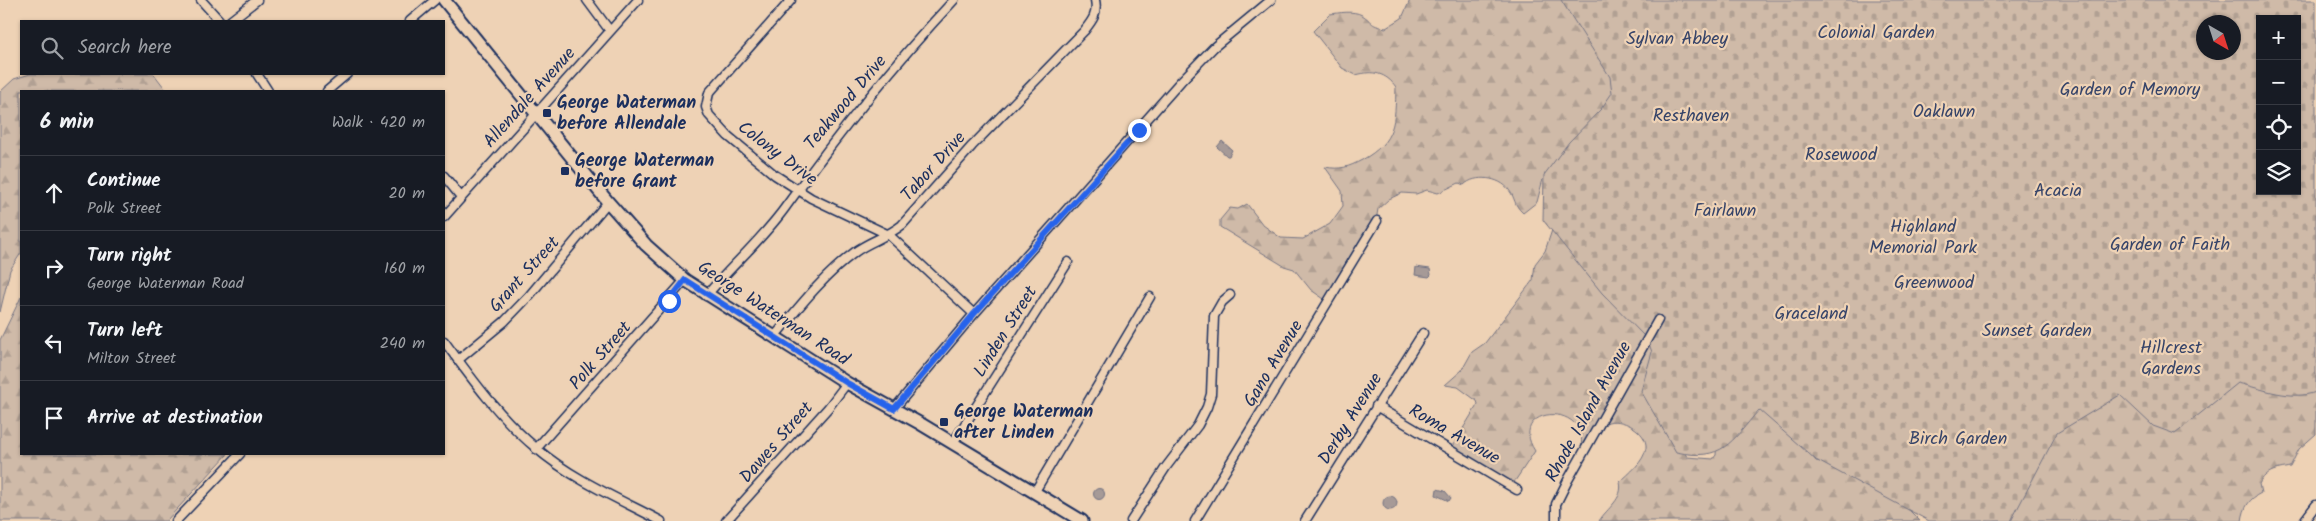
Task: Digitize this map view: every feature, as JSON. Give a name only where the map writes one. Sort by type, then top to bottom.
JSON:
[{"type":"main road","name":"George Waterman Road","points":[[444,0],[608,202],[646,245],[685,280],[706,296],[847,383],[1082,521]]},
{"type":"street","points":[[201,0],[219,20]]},
{"type":"street","points":[[231,20],[257,0]]},
{"type":"street","points":[[411,20],[435,0]]},
{"type":"street","points":[[587,0],[610,31]]},
{"type":"street","name":"Allendale Avenue","points":[[445,215],[638,0]]},
{"type":"street","name":"Colony Drive","points":[[791,0],[709,93],[706,107],[709,115],[728,136],[796,190],[889,236],[974,314]]},
{"type":"street","name":"Teakwood Drive","points":[[706,296],[781,212],[796,190],[888,76],[954,0]]},
{"type":"street","name":"Tabor Drive","points":[[774,337],[803,300],[832,271],[864,246],[889,236],[902,225],[972,146],[1046,68],[1084,32],[1094,19],[1096,12],[1095,0]]},
{"type":"street","points":[[894,409],[974,314],[1181,80],[1214,48],[1271,0]]},
{"type":"street","points":[[258,75],[267,90]]},
{"type":"street","points":[[329,90],[346,75]]},
{"type":"street","points":[[445,177],[461,198]]},
{"type":"street","name":"Grant Street","points":[[458,360],[504,322],[608,202]]},
{"type":"street","name":"Gano Avenue","points":[[1195,521],[1377,221]]},
{"type":"street","name":"Linden Street","points":[[953,444],[1068,262]]},
{"type":"street","name":"Polk Street","points":[[536,449],[685,280]]},
{"type":"street","points":[[1131,521],[1166,467],[1198,425],[1207,407],[1211,394],[1214,316],[1222,302],[1230,295]]},
{"type":"street","points":[[1034,493],[1150,297]]},
{"type":"street","name":"Rhode Island Avenue","points":[[1556,521],[1556,504],[1568,480],[1658,320]]},
{"type":"street","name":"Derby Avenue","points":[[1304,521],[1423,333]]},
{"type":"street","points":[[445,342],[508,421],[536,449],[568,470],[661,521]]},
{"type":"street","name":"Dawes Street","points":[[726,521],[828,408],[847,383]]},
{"type":"street","name":"Roma Avenue","points":[[1376,406],[1517,490]]},
{"type":"street","points":[[176,521],[239,455]]},
{"type":"street","points":[[2304,521],[2316,505]]},
{"type":"green space","points":[[1410,0],[1577,0],[1636,83],[1552,174],[1543,179],[1537,202],[1523,213],[1505,186],[1500,182],[1487,178],[1474,179],[1464,185],[1459,183],[1438,193],[1427,190],[1416,194],[1402,193],[1389,199],[1378,209],[1376,221],[1327,301],[1311,290],[1294,269],[1284,266],[1220,227],[1220,220],[1230,208],[1238,209],[1247,204],[1263,225],[1281,238],[1303,239],[1330,224],[1343,206],[1342,191],[1325,167],[1340,168],[1353,164],[1382,146],[1394,120],[1396,87],[1392,82],[1379,74],[1356,75],[1342,68],[1313,31],[1330,14],[1346,12],[1358,13],[1374,24],[1386,28],[1402,18]]},
{"type":"green space","name":"Highland Memorial Park","points":[[1561,0],[2316,0],[2316,392],[2287,395],[2238,383],[2175,434],[2153,426],[2120,395],[2057,433],[2011,521],[1929,521],[1816,460],[1759,410],[1733,440],[1716,452],[1692,454],[1676,452],[1641,391],[1652,352],[1647,339],[1602,293],[1543,220],[1544,175],[1569,142],[1601,109],[1612,93],[1610,77]]},
{"type":"green space","points":[[27,75],[155,75],[166,90],[20,90],[20,255],[10,270],[0,312],[0,92],[14,79]]},
{"type":"green space","points":[[1552,230],[1649,326],[1669,423],[1687,457],[1713,459],[1716,455],[1717,438],[1747,359],[1797,439],[1816,461],[1843,467],[1900,501],[1920,521],[1599,521],[1620,493],[1620,482],[1639,463],[1645,453],[1646,448],[1643,436],[1625,423],[1612,421],[1602,425],[1582,449],[1581,433],[1574,423],[1565,417],[1544,416],[1535,420],[1530,428],[1529,438],[1535,451],[1511,487],[1451,448],[1478,404],[1477,401],[1458,387],[1445,385],[1462,370],[1472,352],[1485,343],[1533,280],[1535,264],[1545,251]]},
{"type":"green space","points":[[20,299],[20,455],[227,455],[166,521],[0,521],[0,340]]},
{"type":"green space","points":[[2227,366],[2316,381],[2316,434],[2299,449],[2290,467],[2272,471],[2262,479],[2259,484],[2261,493],[2248,504],[2242,521],[1995,521],[2030,442],[2083,404]]},
{"type":"shaded area","points":[[1222,141],[1232,150],[1229,156],[1217,147]]},
{"type":"shaded area","points":[[1416,267],[1430,269],[1431,275],[1429,277],[1415,275]]},
{"type":"shaded area","points":[[1099,488],[1105,494],[1099,500],[1093,494]]},
{"type":"shaded area","points":[[1437,489],[1445,491],[1451,498],[1449,501],[1436,495]]},
{"type":"shaded area","points":[[1390,496],[1395,498],[1397,503],[1395,508],[1390,510],[1385,508],[1383,503],[1385,498]]},
{"type":"place","name":"George Waterman before Allendale","points":[[547,113]]},
{"type":"place","name":"George Waterman before Grant","points":[[565,171]]},
{"type":"place","name":"George Waterman after Linden","points":[[944,422]]},
{"type":"route","points":[[669,301],[685,280],[706,296],[847,383],[894,409],[974,314],[1139,130]]},
{"type":"park label","name":"Colonial Garden","points":[[1876,33]]},
{"type":"park label","name":"Sylvan Abbey","points":[[1677,39]]},
{"type":"park label","name":"Garden of Memory","points":[[2130,90]]},
{"type":"park label","name":"Oaklawn","points":[[1944,112]]},
{"type":"park label","name":"Resthaven","points":[[1691,116]]},
{"type":"park label","name":"Rosewood","points":[[1841,155]]},
{"type":"park label","name":"Acacia","points":[[2058,191]]},
{"type":"park label","name":"Fairlawn","points":[[1725,211]]},
{"type":"park label","name":"Garden of Faith","points":[[2170,245]]},
{"type":"park label","name":"Greenwood","points":[[1934,283]]},
{"type":"park label","name":"Graceland","points":[[1811,314]]},
{"type":"park label","name":"Sunset Garden","points":[[2037,331]]},
{"type":"park label","name":"Hillcrest Gardens","points":[[2171,358]]},
{"type":"park label","name":"Birch Garden","points":[[1958,439]]}]
